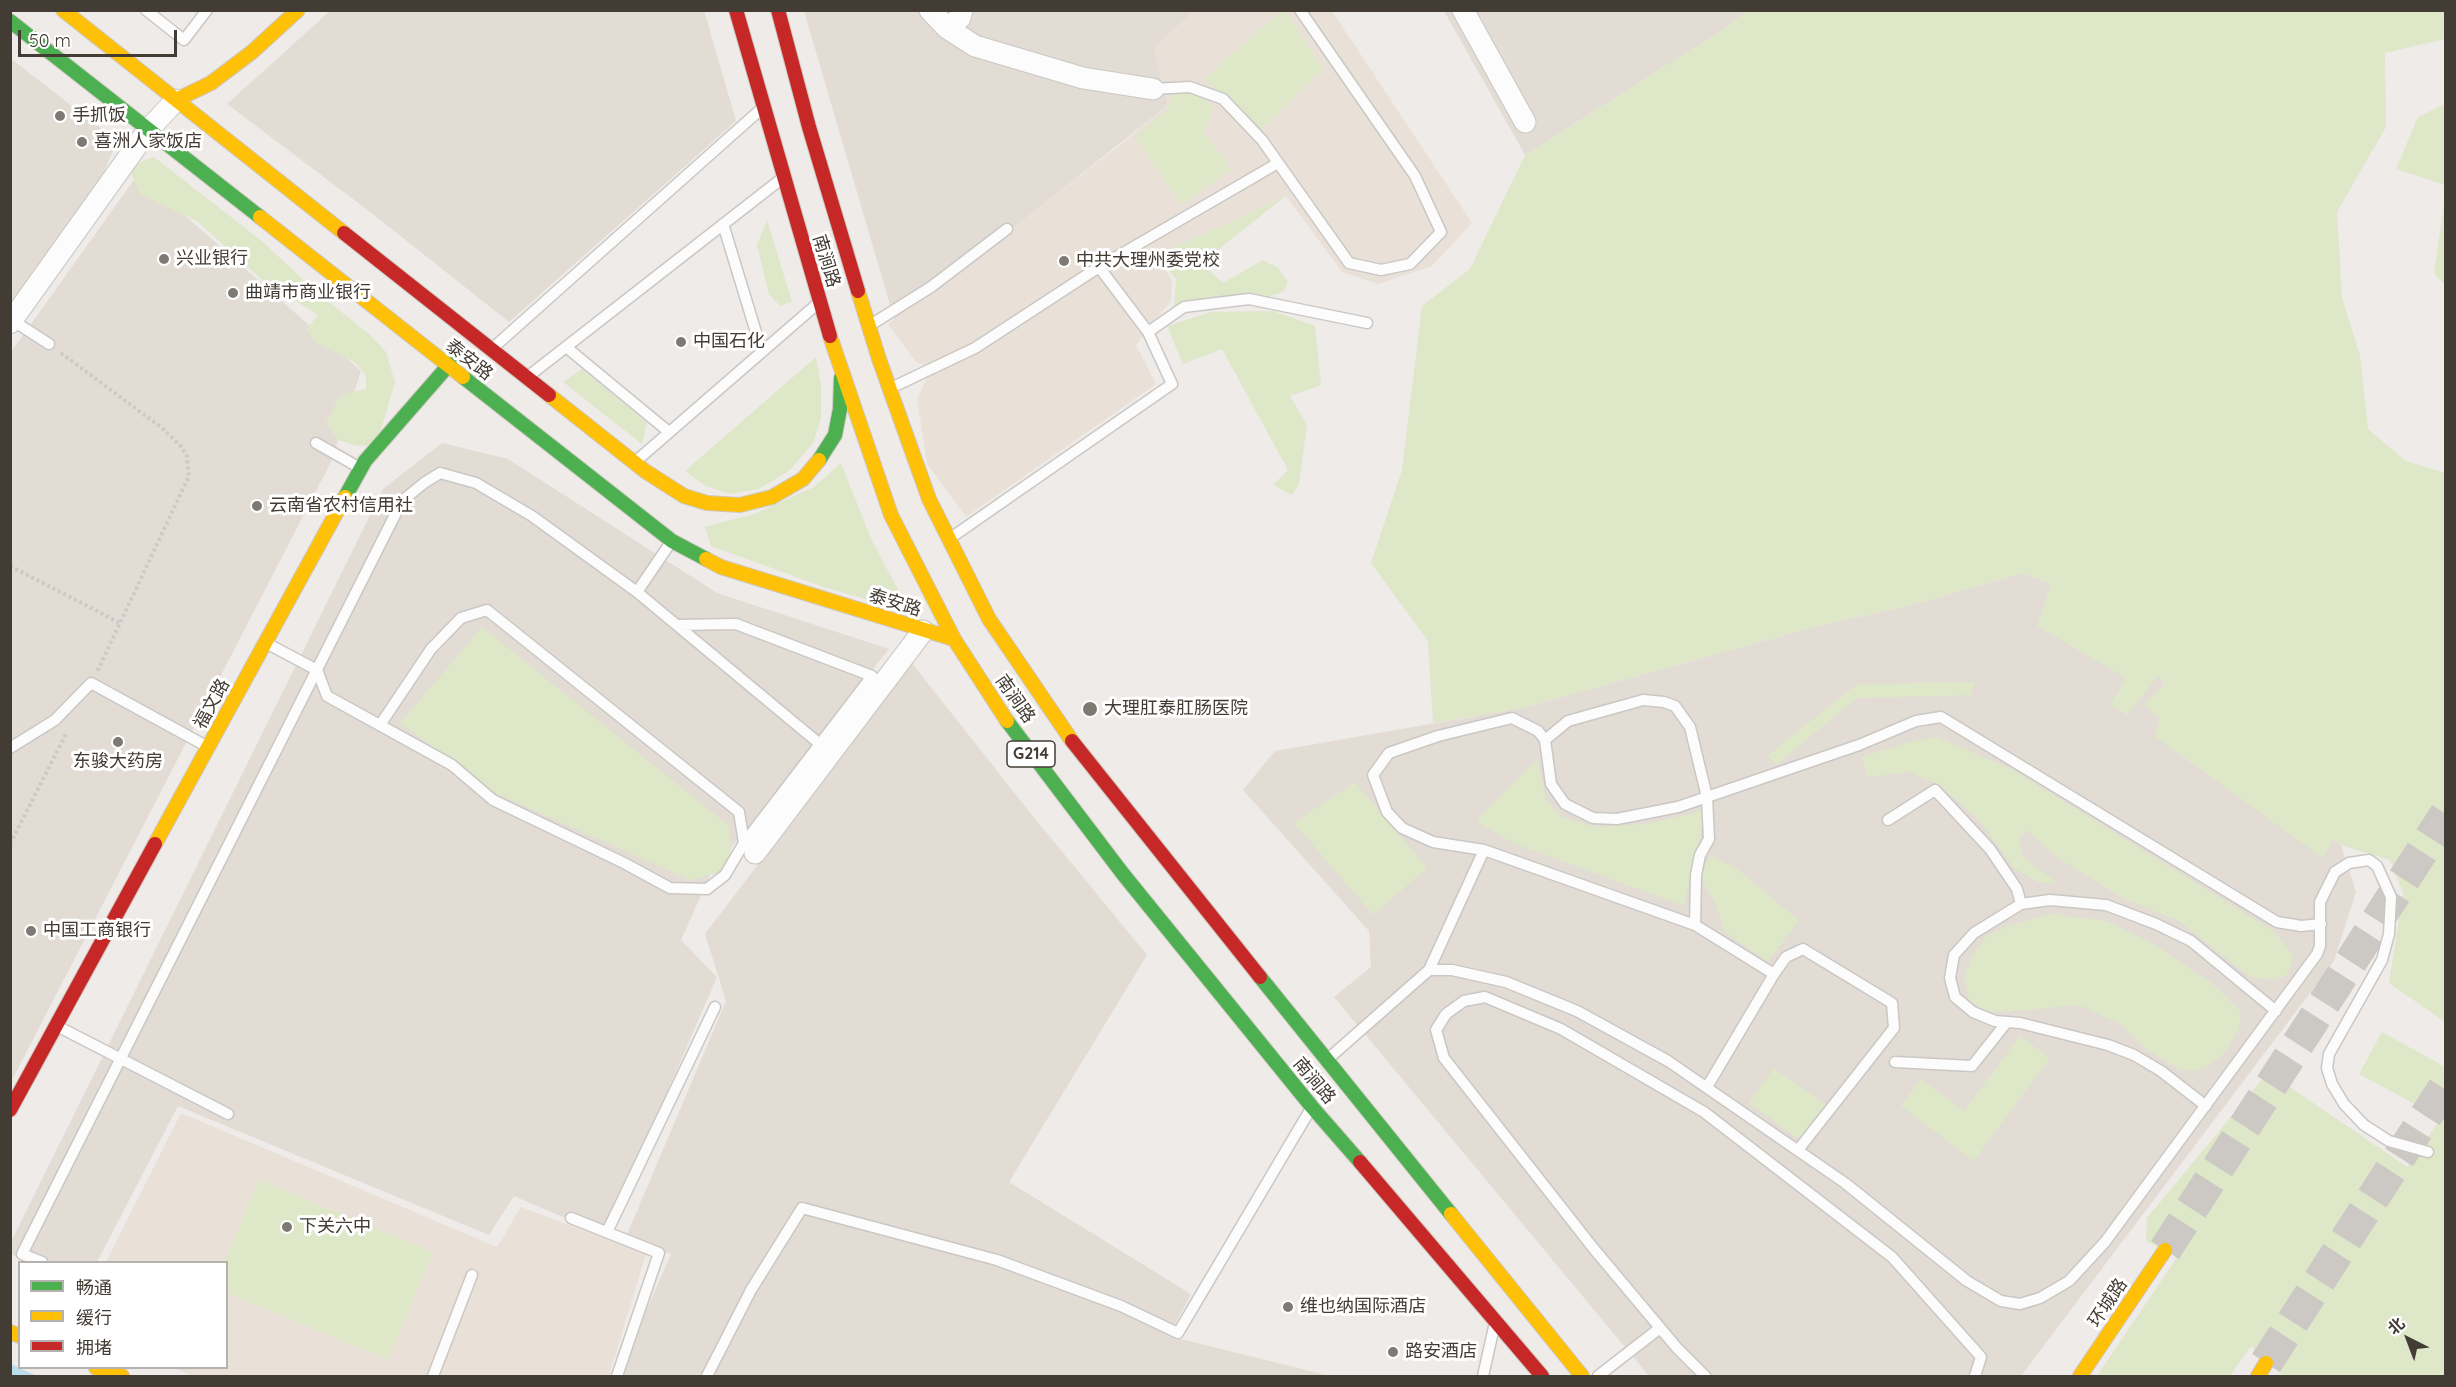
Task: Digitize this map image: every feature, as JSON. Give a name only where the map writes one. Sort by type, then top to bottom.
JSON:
[{"type":"main road","points":[[63,10],[635,462],[676,491],[707,503],[740,505],[779,494],[813,470],[831,445],[839,420],[841,372]]},
{"type":"main road","points":[[176,100],[219,76],[252,52],[298,10]]},
{"type":"main road","name":"南涧路","points":[[736,10],[841,372],[891,515],[954,639],[995,704],[1054,785],[1312,1107],[1542,1377]]},
{"type":"main road","name":"南涧路","points":[[778,10],[810,127],[869,326],[890,388],[929,499],[989,618],[1086,761],[1582,1377]]},
{"type":"main road","name":"泰安路","points":[[10,21],[672,542],[721,567],[954,639]]},
{"type":"main road","name":"福文路","points":[[10,1110],[365,461],[474,335]]},
{"type":"main road","name":"环城路","points":[[2080,1377],[2165,1250]]},
{"type":"main road","points":[[2258,1377],[2266,1363]]},
{"type":"main road","points":[[99,1369],[122,1377]]},
{"type":"street","points":[[930,10],[947,28],[975,46],[1083,78],[1153,89]]},
{"type":"street","points":[[947,28],[960,18],[962,10]]},
{"type":"street","points":[[1463,10],[1525,122]]},
{"type":"street","points":[[11,322],[148,130],[176,100]]},
{"type":"street","points":[[749,848],[923,631]]},
{"type":"lane","points":[[146,10],[184,40],[207,10]]},
{"type":"lane","points":[[1153,89],[1190,87],[1222,99],[1262,140],[1349,263],[1381,270],[1410,264],[1441,232],[1415,176],[1300,10]]},
{"type":"lane","points":[[491,349],[763,107]]},
{"type":"lane","points":[[890,388],[975,348],[1099,267],[1278,163]]},
{"type":"lane","points":[[527,377],[783,177]]},
{"type":"lane","points":[[723,224],[762,352]]},
{"type":"lane","points":[[869,326],[931,287],[1007,229]]},
{"type":"lane","points":[[949,539],[1172,384],[1148,332],[1099,267]]},
{"type":"lane","points":[[1148,332],[1184,307],[1249,299],[1368,322]]},
{"type":"lane","points":[[635,462],[820,302]]},
{"type":"lane","points":[[11,322],[49,344]]},
{"type":"lane","points":[[566,347],[669,432]]},
{"type":"lane","points":[[316,443],[361,468]]},
{"type":"lane","points":[[38,1261],[22,1254],[402,501],[424,483],[440,474],[476,483],[532,516],[638,592],[820,745]]},
{"type":"lane","points":[[638,592],[672,542]]},
{"type":"lane","points":[[380,725],[431,649],[461,618],[487,610],[739,812],[749,848]]},
{"type":"lane","points":[[266,643],[317,670],[327,696],[452,765],[493,800],[624,863],[670,888],[706,889],[725,875],[749,848],[820,745],[872,676],[736,624],[679,625]]},
{"type":"lane","points":[[10,748],[55,720],[92,683],[208,748]]},
{"type":"lane","points":[[1545,740],[1568,721],[1598,711],[1643,700],[1664,702],[1675,706],[1690,728],[1707,797],[1709,839],[1700,855],[1696,875],[1695,925]]},
{"type":"lane","points":[[1774,974],[1695,925],[1484,850],[1433,842],[1402,828],[1387,812],[1373,775],[1389,753],[1438,736],[1512,718],[1538,731],[1545,740],[1551,784],[1565,804],[1593,818],[1617,819],[1678,807],[1859,745],[1916,721],[1941,717],[2277,922],[2301,926],[2321,924]]},
{"type":"lane","points":[[1888,820],[1935,790],[1990,849],[2017,889],[2021,904]]},
{"type":"lane","points":[[1326,1060],[1429,970],[1484,850]]},
{"type":"lane","points":[[1429,970],[1452,970],[1506,982],[1577,1011],[1668,1061],[1845,1183],[1966,1281],[2001,1301],[2020,1304],[2040,1298],[2078,1273],[2105,1242],[2317,954],[2320,945],[2320,902],[2335,872],[2349,863],[2369,860],[2377,866],[2391,897],[2389,934],[2382,960],[2329,1054],[2327,1068],[2332,1084],[2344,1104],[2364,1125],[2389,1141],[2428,1152]]},
{"type":"lane","points":[[2206,1106],[2161,1071],[2134,1055],[2108,1045],[1995,1021],[1972,1012],[1954,997],[1950,978],[1954,955],[1974,933],[2021,904],[2050,900],[2106,905],[2156,924],[2191,941],[2276,1011]]},
{"type":"lane","points":[[1707,1087],[1774,974],[1786,957],[1803,948],[1892,1003],[1894,1028],[1798,1150]]},
{"type":"lane","points":[[1706,1377],[1660,1328],[1594,1249],[1444,1058],[1436,1030],[1446,1014],[1464,1000],[1485,997],[1561,1029],[1704,1112],[1892,1257],[1980,1357],[1975,1377]]},
{"type":"lane","points":[[607,1232],[715,1007]]},
{"type":"lane","points":[[1895,1062],[1972,1066],[2007,1022]]},
{"type":"lane","points":[[57,1025],[120,1060],[228,1114]]},
{"type":"lane","points":[[707,1377],[751,1290],[802,1208],[997,1260],[1121,1306],[1179,1338],[1312,1107]]},
{"type":"lane","points":[[571,1218],[659,1252],[618,1377]]},
{"type":"lane","points":[[433,1377],[472,1275]]},
{"type":"lane","points":[[1483,1377],[1496,1321]]},
{"type":"lane","points":[[1599,1377],[1660,1328]]},
{"type":"path","points":[[49,344],[162,428],[187,456],[189,476],[92,683]]},
{"type":"path","points":[[10,566],[120,623]]},
{"type":"path","points":[[10,844],[71,723]]},
{"type":"shaded area","points":[[704,10],[736,121],[509,322],[369,211],[227,104],[330,11]]},
{"type":"shaded area","points":[[804,11],[1194,11],[1154,48],[1168,105],[895,322]]},
{"type":"shaded area","name":"中共大理州委党校","points":[[1194,11],[1332,11],[1472,223],[1432,266],[1378,284],[1342,272],[1286,196],[1156,256],[1172,280],[1171,301],[1136,345],[1156,384],[966,517],[927,464],[917,399],[932,368],[916,362],[888,324],[1120,145],[1168,105],[1154,48]]},
{"type":"shaded area","points":[[1444,11],[1748,11],[1724,29],[1525,155]]},
{"type":"shaded area","points":[[10,58],[117,141],[94,196],[10,305]]},
{"type":"shaded area","points":[[138,174],[361,371],[331,462],[11,1082],[11,352]]},
{"type":"shaded area","points":[[442,443],[508,459],[717,593],[889,649],[711,873],[681,940],[717,977],[605,1235],[514,1196],[489,1235],[178,1106],[98,1261],[28,1261],[11,1254],[10,1244],[383,489]]},
{"type":"shaded area","points":[[2023,573],[2072,592],[2165,683],[2225,751],[2341,845],[2356,892],[2334,961],[2021,1376],[1649,1376],[1334,997],[1371,967],[1369,931],[1243,790],[1275,751],[1522,708],[1818,626],[1911,605]]},
{"type":"shaded area","points":[[907,657],[1147,955],[1009,1182],[1191,1294],[1169,1336],[1326,1376],[622,1376],[628,1352],[671,1254],[626,1237],[726,1001],[705,934],[826,775]]},
{"type":"shaded area","name":"下关六中","points":[[181,1113],[497,1247],[521,1207],[646,1254],[609,1376],[193,1376],[176,1369],[228,1369],[228,1261],[107,1261]]},
{"type":"green space","points":[[1281,11],[1286,11],[1323,69],[1261,130],[1204,79]]},
{"type":"green space","points":[[1748,11],[2445,11],[2445,39],[2385,53],[2386,127],[2337,212],[2342,298],[2360,355],[2368,429],[2406,461],[2445,473],[2445,1022],[2389,983],[2403,893],[2390,860],[2341,845],[2334,839],[2323,858],[2154,736],[2160,719],[2144,705],[2165,683],[2158,676],[2127,715],[2110,705],[2126,678],[2037,626],[2051,584],[2023,573],[1911,605],[1818,626],[1522,708],[1433,723],[1428,641],[1371,563],[1402,470],[1422,306],[1470,269],[1525,155],[1724,29]]},
{"type":"green space","points":[[1196,93],[1214,108],[1204,132],[1231,169],[1182,205],[1135,138],[1168,108],[1172,94]]},
{"type":"green space","points":[[2445,104],[2445,185],[2396,169],[2418,117]]},
{"type":"green space","points":[[154,157],[263,242],[314,290],[369,334],[386,352],[395,382],[381,430],[371,445],[357,446],[338,440],[326,423],[340,395],[366,389],[366,376],[356,363],[318,344],[306,330],[318,315],[261,279],[198,222],[140,194],[131,173],[138,163]]},
{"type":"green space","points":[[1286,196],[1201,263],[1223,283],[1263,260],[1278,268],[1288,282],[1284,291],[1268,297],[1236,295],[1204,302],[1178,304],[1174,308],[1176,279],[1156,256]]},
{"type":"green space","points":[[2445,198],[2446,285],[2434,274]]},
{"type":"green space","points":[[767,220],[792,302],[780,306],[769,294],[757,245]]},
{"type":"green space","points":[[1273,311],[1315,326],[1321,385],[1290,396],[1307,425],[1299,484],[1292,495],[1273,485],[1288,470],[1222,349],[1183,364],[1167,326],[1211,312]]},
{"type":"green space","points":[[816,357],[821,385],[821,419],[813,443],[790,470],[759,489],[729,494],[704,485],[685,471]]},
{"type":"green space","points":[[582,369],[647,423],[642,444],[563,382]]},
{"type":"green space","points":[[841,463],[872,541],[910,612],[824,587],[711,546],[705,527],[754,514],[814,487]]},
{"type":"green space","points":[[482,627],[729,826],[731,855],[721,872],[690,880],[495,793],[400,723]]},
{"type":"green space","points":[[1974,682],[1971,695],[1857,698],[1776,765],[1767,756],[1857,684]]},
{"type":"green space","points":[[1937,737],[2013,770],[2275,932],[2294,957],[2286,976],[2272,980],[2250,977],[2179,921],[2124,899],[2054,855],[2028,830],[2020,836],[2021,853],[2034,866],[2058,883],[2040,883],[2014,868],[1979,820],[1941,786],[1910,772],[1868,777],[1861,757],[1910,742]]},
{"type":"green space","points":[[1537,759],[1546,800],[1562,817],[1596,827],[1645,824],[1706,808],[1684,906],[1513,843],[1476,821]]},
{"type":"green space","points":[[1355,782],[1427,868],[1373,915],[1294,823]]},
{"type":"green space","points":[[1711,856],[1737,869],[1799,920],[1768,962],[1725,932],[1716,905],[1698,873]]},
{"type":"green space","points":[[2051,914],[2106,921],[2152,943],[2213,984],[2241,1012],[2239,1028],[2226,1051],[2209,1066],[2197,1071],[2179,1069],[2147,1050],[2121,1024],[2079,1005],[2005,1012],[1984,1011],[1969,1000],[1964,977],[1972,957],[1986,936],[2011,925]]},
{"type":"green space","points":[[2382,1032],[2445,1067],[2445,1101],[2437,1116],[2359,1074]]},
{"type":"green space","points":[[2020,1036],[2050,1058],[1974,1161],[1901,1106],[1921,1079],[1964,1111]]},
{"type":"green space","points":[[1774,1068],[1826,1105],[1800,1140],[1749,1103]]},
{"type":"green space","points":[[2268,1072],[2407,1167],[2445,1112],[2445,1376],[2283,1376],[2251,1346],[2230,1376],[2097,1376],[2178,1256],[2146,1241],[2147,1218]]},
{"type":"green space","points":[[259,1180],[433,1252],[388,1360],[228,1293],[228,1261],[224,1261]]},
{"type":"water","points":[[11,1364],[37,1376],[11,1376]]},
{"type":"tunnel","points":[[2165,1250],[2446,814]]},
{"type":"tunnel","points":[[2266,1363],[2446,1085]]},
{"type":"traffic: fast","points":[[10,21],[260,217]]},
{"type":"traffic: fast","points":[[345,497],[365,461],[461,351]]},
{"type":"traffic: fast","points":[[463,377],[672,541],[706,559]]},
{"type":"traffic: fast","points":[[819,460],[835,435],[840,409],[841,378]]},
{"type":"traffic: fast","points":[[1007,721],[1123,874],[1312,1107],[1360,1162]]},
{"type":"traffic: fast","points":[[1260,977],[1451,1214]]},
{"type":"traffic: slow","points":[[63,10],[344,233]]},
{"type":"traffic: slow","points":[[176,100],[211,83],[252,52],[298,10]]},
{"type":"traffic: slow","points":[[260,217],[463,377]]},
{"type":"traffic: slow","points":[[858,291],[879,359],[929,499],[989,619],[1072,741]]},
{"type":"traffic: slow","points":[[830,336],[891,515],[954,639],[1007,721]]},
{"type":"traffic: slow","points":[[549,395],[645,471],[684,496],[707,503],[740,505],[772,497],[803,479],[819,460]]},
{"type":"traffic: slow","points":[[155,844],[345,497]]},
{"type":"traffic: slow","points":[[706,559],[721,567],[954,639]]},
{"type":"traffic: slow","points":[[1451,1214],[1582,1376]]},
{"type":"traffic: slow","points":[[2080,1376],[2165,1250]]},
{"type":"traffic: slow","points":[[10,1332],[18,1335]]},
{"type":"traffic: slow","points":[[2258,1376],[2266,1363]]},
{"type":"traffic: slow","points":[[99,1369],[122,1376]]},
{"type":"traffic: jam","points":[[736,10],[830,336]]},
{"type":"traffic: jam","points":[[778,10],[809,127],[858,291]]},
{"type":"traffic: jam","points":[[344,233],[549,395]]},
{"type":"traffic: jam","points":[[1072,741],[1260,977]]},
{"type":"traffic: jam","points":[[10,1110],[155,844]]},
{"type":"traffic: jam","points":[[1360,1162],[1542,1376]]},
{"type":"place","name":"手抓饭","points":[[60,116]]},
{"type":"place","name":"喜洲人家饭店","points":[[82,142]]},
{"type":"place","name":"兴业银行","points":[[164,259]]},
{"type":"place","name":"中共大理州委党校","points":[[1064,261]]},
{"type":"place","name":"曲靖市商业银行","points":[[233,293]]},
{"type":"place","name":"中国石化","points":[[681,342]]},
{"type":"place","name":"云南省农村信用社","points":[[257,506]]},
{"type":"place","name":"大理肛泰肛肠医院","points":[[1090,709]]},
{"type":"place","name":"东骏大药房","points":[[118,742]]},
{"type":"place","name":"中国工商银行","points":[[31,931]]},
{"type":"place","name":"下关六中","points":[[287,1227]]},
{"type":"place","name":"维也纳国际酒店","points":[[1288,1307]]},
{"type":"place","name":"路安酒店","points":[[1393,1352]]}]
